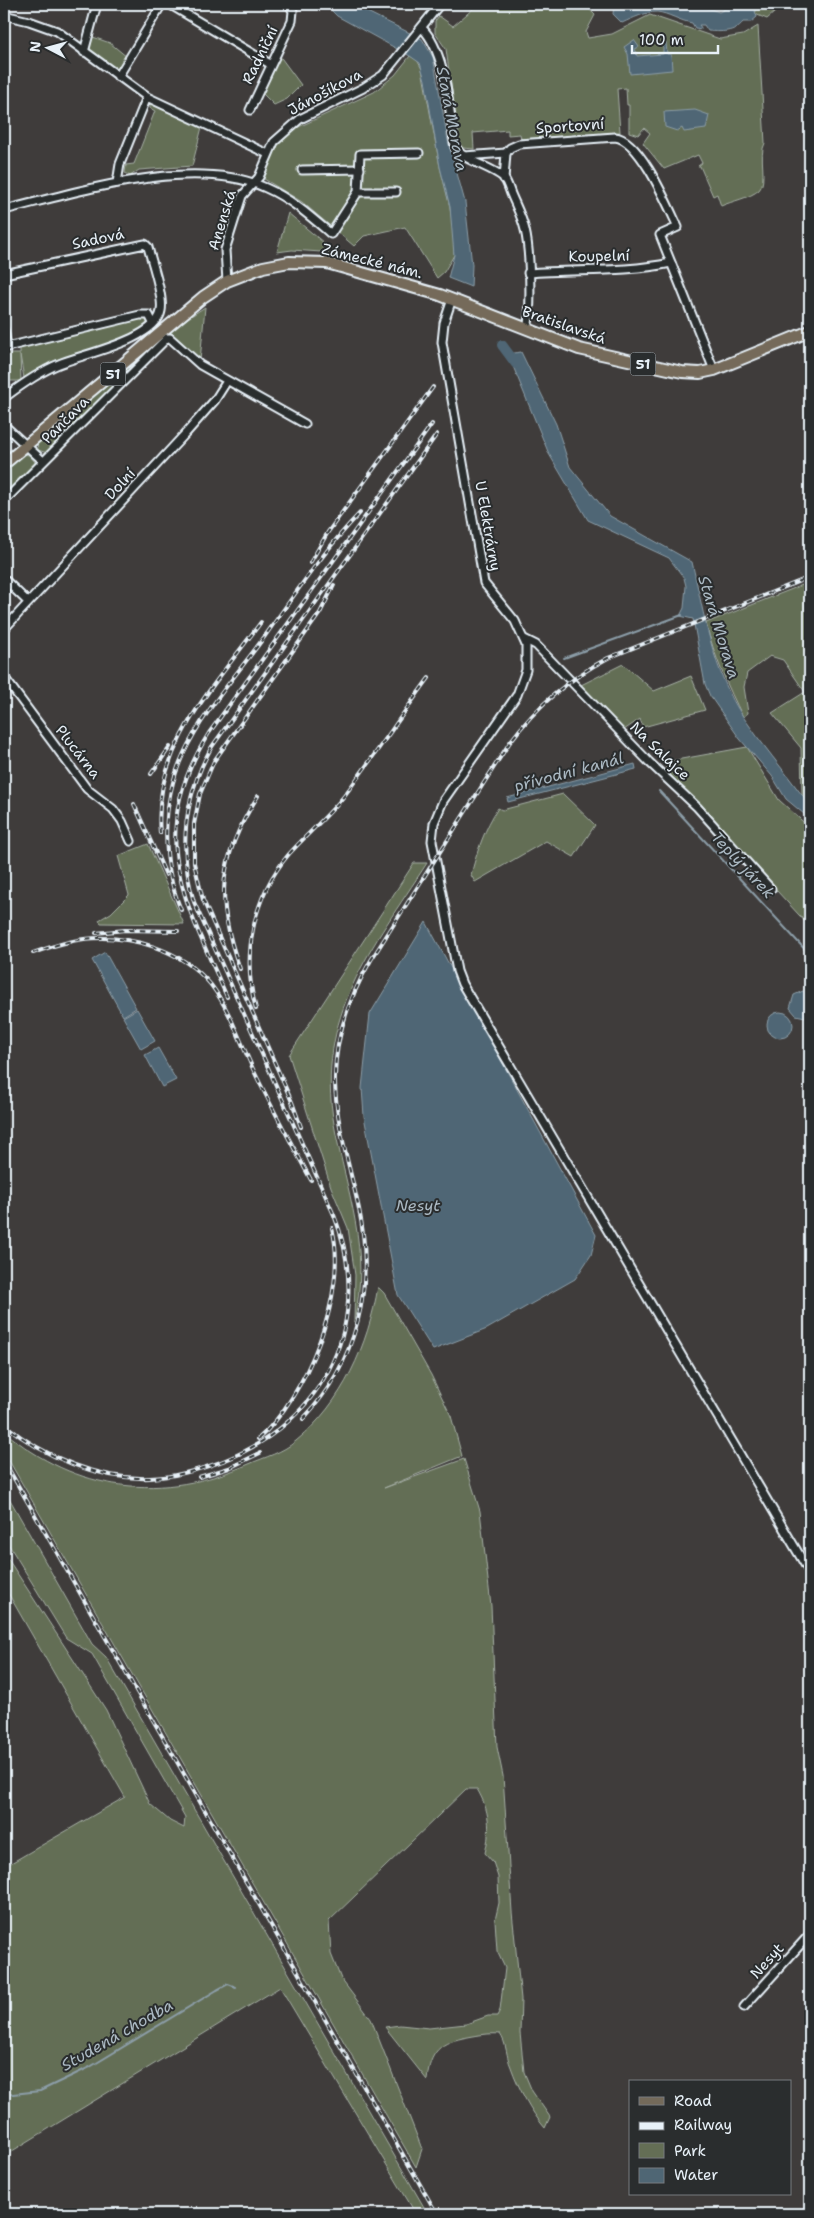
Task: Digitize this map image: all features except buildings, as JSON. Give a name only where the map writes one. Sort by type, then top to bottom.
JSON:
[{"type":"main road","name":"Zámecké nám.","points":[[227,281],[273,264],[316,262],[364,272],[452,299]]},
{"type":"main road","name":"51","points":[[4,464],[90,394],[166,327],[227,281]]},
{"type":"main road","name":"Bratislavská","points":[[452,299],[579,349],[693,373],[714,370],[810,331]]},
{"type":"street","points":[[84,52],[97,4]]},
{"type":"street","points":[[118,77],[162,4]]},
{"type":"street","points":[[170,4],[270,64]]},
{"type":"street","name":"Radniční","points":[[250,110],[270,64],[292,21],[293,11],[289,4]]},
{"type":"street","name":"Jánošíkova","points":[[252,184],[259,177],[274,142],[292,123],[371,84],[383,75],[402,54],[440,4]]},
{"type":"street","points":[[4,15],[57,31],[147,97],[268,154]]},
{"type":"street","points":[[422,28],[431,38],[439,57],[455,146],[464,156],[490,168],[504,178]]},
{"type":"street","points":[[117,183],[120,164],[147,97]]},
{"type":"street","name":"Sportovní","points":[[506,153],[510,148],[520,144],[615,137],[624,139],[656,179],[678,227],[660,235],[671,263]]},
{"type":"street","points":[[4,210],[117,183],[161,177],[224,177],[266,188],[292,202],[331,234],[358,192],[360,154],[420,153]]},
{"type":"street","points":[[464,156],[506,153],[504,178],[525,229],[529,309],[526,329]]},
{"type":"street","points":[[302,170],[360,169]]},
{"type":"street","name":"Anenská","points":[[227,281],[225,250],[242,196],[252,184]]},
{"type":"street","points":[[358,192],[396,192]]},
{"type":"street","name":"Sadová","points":[[4,274],[145,244],[148,247],[162,303],[159,318],[153,323]]},
{"type":"street","points":[[671,263],[714,370]]},
{"type":"street","name":"Koupelní","points":[[528,273],[568,270],[620,271],[671,263]]},
{"type":"street","name":"U Elektrárny","points":[[452,299],[444,323],[442,342],[484,583],[515,621],[524,639],[527,662],[524,680],[517,695],[443,801],[434,823],[432,842],[453,956],[462,984],[810,1573]]},
{"type":"street","points":[[4,330],[5,347],[140,315],[149,315],[153,323],[139,335],[116,346],[86,354],[50,368],[4,398]]},
{"type":"street","name":"Pančava","points":[[4,501],[167,338],[170,338],[200,365],[227,381]]},
{"type":"street","points":[[227,381],[305,424]]},
{"type":"street","name":"Dolní","points":[[28,602],[186,433],[215,400],[227,381]]},
{"type":"street","points":[[4,425],[24,446],[44,461]]},
{"type":"street","points":[[4,579],[28,602],[4,630]]},
{"type":"street","name":"Na Salajce","points":[[524,639],[536,645],[649,762],[678,788],[771,889]]},
{"type":"street","name":"Plucárna","points":[[4,677],[87,789],[113,809],[122,821],[131,841]]},
{"type":"street","name":"Nesyt","points":[[744,2007],[810,1934]]},
{"type":"green space","points":[[508,4],[584,4],[595,15],[586,32],[588,38],[612,34],[650,15],[720,39],[743,35],[758,26],[765,143],[762,154],[762,186],[755,193],[721,206],[717,194],[713,196],[700,166],[698,166],[702,163],[698,155],[664,169],[643,143],[650,133],[644,128],[638,135],[629,132],[629,105],[627,105],[626,88],[617,89],[620,132],[521,139],[520,134],[508,135],[508,130],[473,133],[474,149],[463,148],[459,142],[446,49],[435,33],[435,21],[439,16],[453,26],[474,8]]},
{"type":"green space","points":[[765,4],[789,4],[785,7],[783,5],[767,19],[755,14],[757,7]]},
{"type":"green space","points":[[90,36],[110,43],[127,57],[116,71],[89,52]]},
{"type":"green space","points":[[279,55],[301,85],[287,99],[274,105],[261,92]]},
{"type":"green space","points":[[410,56],[417,60],[422,69],[440,167],[450,207],[454,237],[454,255],[444,272],[437,278],[405,227],[364,236],[354,246],[302,202],[264,179],[276,148],[290,131],[374,92],[395,75]]},
{"type":"green space","points":[[150,102],[202,127],[192,166],[139,170],[130,176],[125,173],[126,165],[134,164],[155,111],[150,108]]},
{"type":"green space","points":[[288,213],[336,253],[292,250],[277,252]]},
{"type":"green space","points":[[205,307],[200,361],[171,335],[167,334],[47,453],[38,450],[37,442],[174,327]]},
{"type":"green space","points":[[144,317],[148,320],[147,325],[129,337],[49,363],[24,378],[20,355],[21,381],[4,381],[4,354],[20,354],[20,347]]},
{"type":"green space","points":[[23,454],[29,455],[35,464],[4,494],[4,472]]},
{"type":"green space","points":[[810,582],[810,803],[802,795],[801,748],[772,713],[805,692],[783,660],[770,656],[747,673],[744,687],[748,713],[743,717],[722,671],[706,623]]},
{"type":"green space","points":[[623,664],[654,691],[691,676],[705,710],[643,727],[640,719],[624,730],[581,685]]},
{"type":"green space","points":[[747,747],[779,800],[810,828],[810,927],[667,771],[665,762]]},
{"type":"green space","points":[[563,794],[595,825],[574,857],[546,841],[475,882],[471,875],[476,857],[485,832],[498,808],[502,810]]},
{"type":"green space","points":[[148,844],[184,924],[101,923],[99,920],[111,913],[129,895],[118,856]]},
{"type":"green space","points":[[414,863],[427,863],[368,954],[341,1016],[333,1050],[330,1085],[334,1124],[351,1198],[359,1245],[359,1295],[354,1322],[355,1275],[348,1228],[331,1187],[289,1055]]},
{"type":"green space","points":[[378,1287],[384,1293],[431,1375],[451,1416],[462,1456],[384,1488],[464,1459],[480,1511],[491,1606],[497,1747],[503,1776],[512,1912],[521,1999],[520,2033],[524,2072],[532,2091],[550,2117],[545,2128],[521,2091],[509,2063],[500,2034],[468,2037],[444,2045],[434,2055],[428,2070],[427,2080],[385,2027],[400,2025],[429,2028],[466,2024],[488,2016],[497,2016],[500,2010],[505,1968],[497,1951],[495,1920],[499,1903],[498,1877],[493,1862],[485,1853],[489,1828],[485,1805],[477,1789],[466,1789],[329,1921],[331,1954],[341,1979],[371,2019],[422,2149],[416,2167],[4,1452],[4,1431],[32,1452],[61,1468],[91,1479],[121,1485],[152,1487],[184,1484],[216,1476],[285,1449],[313,1426],[340,1391],[351,1372],[368,1330]]},
{"type":"green space","points":[[4,1489],[92,1644],[106,1657],[428,2214],[416,2214],[280,1987],[4,2156],[4,1867],[125,1797],[4,1586],[4,1553],[106,1710],[150,1804],[170,1821],[184,1828],[185,1817],[92,1654],[66,1638],[4,1537]]},
{"type":"water","points":[[325,4],[351,4],[422,39],[433,57],[448,141],[465,202],[472,265],[471,287],[448,278],[454,255],[450,207],[440,167],[425,80],[420,63],[337,16]]},
{"type":"water","points":[[614,4],[696,4],[719,12],[735,4],[765,4],[755,11],[757,17],[751,22],[743,22],[731,30],[718,32],[708,31],[704,25],[699,25],[702,29],[695,28],[692,23],[657,12],[644,14],[622,23],[613,14]]},
{"type":"water","points":[[634,40],[639,47],[635,49],[637,56],[663,54],[663,43],[666,43],[667,54],[671,54],[672,70],[630,74],[628,54],[624,47]]},
{"type":"water","points":[[695,110],[709,115],[706,129],[684,132],[682,128],[677,131],[665,127],[664,112]]},
{"type":"water","points":[[521,352],[556,424],[570,467],[610,516],[692,562],[711,643],[724,682],[733,701],[751,728],[810,803],[810,819],[786,799],[772,776],[740,739],[710,696],[705,684],[693,619],[680,616],[684,608],[686,586],[684,578],[669,558],[588,520],[549,454],[508,354]]},
{"type":"water","points":[[635,764],[636,769],[508,802],[507,798]]},
{"type":"water","points":[[426,922],[596,1235],[591,1255],[575,1279],[487,1329],[433,1350],[398,1295],[364,1116],[362,1088],[370,1014]]},
{"type":"water","points":[[105,952],[136,1008],[123,1016],[92,960]]},
{"type":"water","points":[[803,991],[810,994],[810,1015],[805,1017],[796,1015],[790,1008],[794,995]]},
{"type":"water","points":[[137,1009],[155,1041],[141,1049],[123,1017]]},
{"type":"water","points":[[780,1012],[789,1016],[793,1025],[789,1034],[780,1038],[771,1034],[767,1025],[771,1016]]},
{"type":"water","points":[[158,1048],[176,1080],[162,1087],[145,1055]]},
{"type":"waterway","name":"Stará Morava","points":[[502,345],[516,364]]},
{"type":"waterway","points":[[564,658],[682,615]]},
{"type":"waterway","name":"Teplý járek","points":[[659,791],[810,955]]},
{"type":"waterway","name":"Studená chodba","points":[[4,2095],[40,2091],[90,2067],[228,1984],[236,1987]]},
{"type":"railway","points":[[310,563],[328,532],[433,387]]},
{"type":"railway","points":[[227,997],[197,929],[178,866],[175,836],[179,804],[190,770],[209,733],[432,424]]},
{"type":"railway","points":[[4,1424],[36,1447],[72,1464],[92,1470],[130,1478],[178,1475],[223,1461],[259,1443],[290,1420],[314,1393],[332,1362],[344,1328],[348,1292],[345,1254],[334,1215],[194,902],[186,862],[186,823],[195,785],[211,748],[437,434]]},
{"type":"railway","points":[[181,910],[174,892],[170,872],[166,832],[167,812],[171,793],[183,755],[200,724],[221,694],[322,557],[360,513]]},
{"type":"railway","points":[[303,1419],[322,1396],[337,1373],[358,1321],[363,1294],[365,1266],[363,1238],[359,1209],[338,1114],[335,1066],[344,1019],[356,989],[371,960],[510,742],[531,717],[554,695],[579,675],[608,658],[810,577]]},
{"type":"railway","points":[[301,1127],[292,1102],[203,900],[194,863],[194,824],[200,794],[214,761],[320,613],[334,585]]},
{"type":"railway","points":[[160,833],[160,802],[166,773],[176,746],[207,694],[261,622]]},
{"type":"railway","points":[[256,1009],[252,989],[250,948],[253,927],[267,888],[289,854],[344,796],[429,678]]},
{"type":"railway","points":[[151,774],[170,747]]},
{"type":"railway","points":[[240,969],[227,922],[224,900],[225,880],[228,860],[235,839],[258,796]]},
{"type":"railway","points":[[134,804],[166,875]]},
{"type":"railway","points":[[96,933],[125,930],[178,931]]},
{"type":"railway","points":[[33,953],[59,944],[84,939],[119,939],[136,942],[170,953],[199,972],[211,985],[224,1005],[260,1083],[311,1180]]},
{"type":"railway","points":[[258,1439],[276,1420],[292,1397],[307,1371],[319,1342],[329,1312],[334,1282],[336,1254],[332,1228]]},
{"type":"railway","points":[[199,1477],[229,1468],[260,1453]]},
{"type":"railway","points":[[4,1461],[437,2214]]},
{"type":"water label","name":"přívodní kanál","points":[[569,772]]}]
